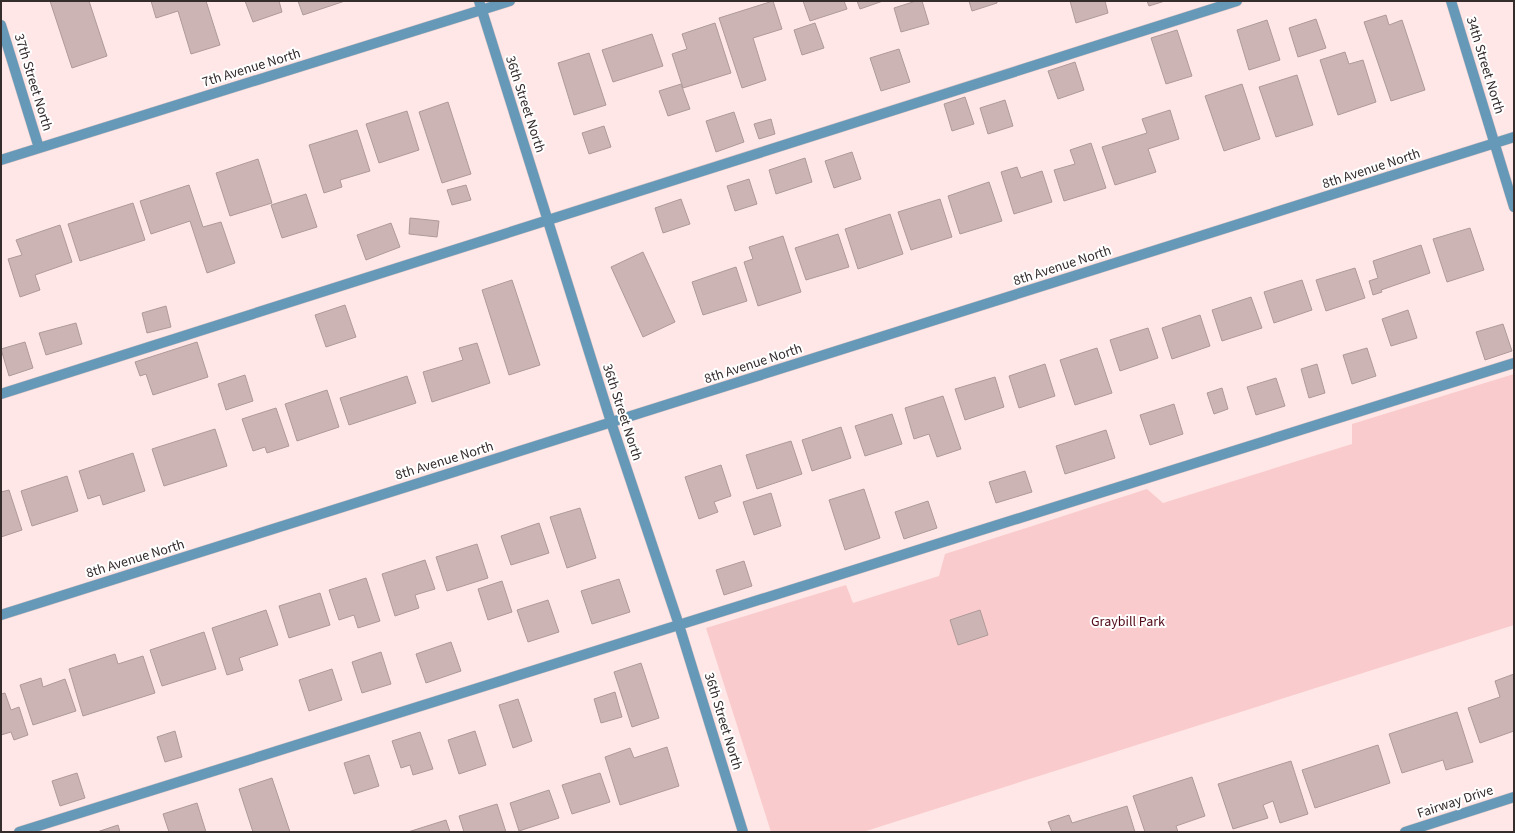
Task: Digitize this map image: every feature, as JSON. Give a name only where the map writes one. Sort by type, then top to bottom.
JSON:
[{"type":"street","name":"7th Avenue North","points":[[1,160],[480,6],[510,1]]},
{"type":"street","points":[[1,394],[1237,1]]},
{"type":"street","name":"34th Street North","points":[[1451,1],[1514,207]]},
{"type":"street","name":"36th Street North","points":[[480,6],[612,422],[679,625],[742,832]]},
{"type":"street","name":"37th Street North","points":[[1,25],[39,148]]},
{"type":"street","name":"8th Avenue North","points":[[1,615],[1514,137]]},
{"type":"street","points":[[18,832],[1514,362]]},
{"type":"street","name":"Fairway Drive","points":[[1405,832],[1514,797]]},
{"type":"green space","name":"Graybill Park","points":[[1514,374],[1514,625],[863,832],[771,832],[706,628],[846,585],[853,603],[939,576],[945,554],[1147,489],[1163,503],[1352,444],[1352,424]]},
{"type":"building","points":[[50,1],[89,1],[107,56],[72,68]]},
{"type":"building","points":[[151,1],[206,1],[220,45],[191,54],[178,11],[156,18]]},
{"type":"building","points":[[245,1],[279,1],[282,12],[253,22]]},
{"type":"building","points":[[298,1],[345,1],[303,15]]},
{"type":"building","points":[[773,1],[782,29],[753,38],[766,80],[742,88],[719,18]]},
{"type":"building","points":[[803,1],[844,1],[847,9],[810,21]]},
{"type":"building","points":[[857,1],[883,1],[860,9]]},
{"type":"building","points":[[916,1],[922,1],[929,24],[901,32],[894,8]]},
{"type":"building","points":[[969,1],[997,1],[997,3],[972,11]]},
{"type":"building","points":[[1070,1],[1105,1],[1108,13],[1076,23]]},
{"type":"building","points":[[1147,1],[1165,1],[1149,6]]},
{"type":"building","points":[[1386,15],[1389,25],[1402,20],[1425,90],[1391,101],[1364,22]]},
{"type":"building","points":[[1316,19],[1326,48],[1298,57],[1289,28]]},
{"type":"building","points":[[1267,20],[1280,60],[1249,70],[1237,30]]},
{"type":"building","points":[[715,23],[731,73],[683,88],[672,54],[687,49],[682,34]]},
{"type":"building","points":[[815,23],[824,48],[802,55],[794,30]]},
{"type":"building","points":[[1177,30],[1192,76],[1166,84],[1151,38]]},
{"type":"building","points":[[652,34],[663,66],[613,82],[602,50]]},
{"type":"building","points":[[899,49],[910,82],[881,91],[870,58]]},
{"type":"building","points":[[1345,52],[1349,64],[1363,60],[1376,102],[1338,115],[1320,60]]},
{"type":"building","points":[[589,53],[606,105],[574,115],[558,63]]},
{"type":"building","points":[[1075,62],[1084,90],[1058,99],[1048,71]]},
{"type":"building","points":[[1297,75],[1313,125],[1276,137],[1259,87]]},
{"type":"building","points":[[681,84],[690,109],[668,116],[659,91]]},
{"type":"building","points":[[1242,84],[1260,139],[1224,151],[1205,96]]},
{"type":"building","points":[[965,97],[974,124],[952,131],[944,104]]},
{"type":"building","points":[[1005,100],[1013,126],[988,134],[980,108]]},
{"type":"building","points":[[448,102],[471,174],[442,183],[419,112]]},
{"type":"building","points":[[1170,110],[1179,139],[1148,149],[1156,172],[1115,185],[1102,147],[1147,133],[1142,119]]},
{"type":"building","points":[[407,111],[419,150],[379,163],[366,124]]},
{"type":"building","points":[[734,112],[744,142],[716,152],[706,121]]},
{"type":"building","points":[[771,119],[775,134],[759,139],[754,124]]},
{"type":"building","points":[[604,126],[611,147],[589,154],[582,133]]},
{"type":"building","points":[[357,130],[370,171],[340,180],[342,187],[324,193],[309,145]]},
{"type":"building","points":[[1091,143],[1106,188],[1064,201],[1054,170],[1075,164],[1070,150]]},
{"type":"building","points":[[852,152],[861,179],[834,188],[825,161]]},
{"type":"building","points":[[805,158],[812,182],[776,194],[769,170]]},
{"type":"building","points":[[258,159],[272,203],[230,216],[216,173]]},
{"type":"building","points":[[1017,167],[1021,178],[1042,171],[1052,202],[1014,214],[1001,172]]},
{"type":"building","points":[[749,179],[757,204],[735,211],[727,186]]},
{"type":"building","points":[[989,182],[1002,221],[960,234],[948,196]]},
{"type":"building","points":[[189,185],[203,227],[221,222],[235,263],[207,273],[190,221],[151,234],[140,201]]},
{"type":"building","points":[[466,185],[471,200],[452,205],[447,190]]},
{"type":"building","points":[[306,194],[317,227],[282,238],[271,205]]},
{"type":"building","points":[[681,199],[690,224],[663,233],[655,208]]},
{"type":"building","points":[[940,199],[952,237],[911,250],[898,212]]},
{"type":"building","points":[[133,203],[145,240],[80,261],[68,224]]},
{"type":"building","points":[[890,214],[903,254],[858,269],[845,229]]},
{"type":"building","points":[[410,218],[439,221],[437,237],[409,234]]},
{"type":"building","points":[[391,223],[400,247],[366,260],[357,235]]},
{"type":"building","points":[[60,225],[72,262],[35,275],[40,290],[20,297],[8,259],[22,255],[16,240]]},
{"type":"building","points":[[1470,228],[1484,270],[1447,282],[1433,239]]},
{"type":"building","points":[[838,234],[849,267],[806,280],[795,248]]},
{"type":"building","points":[[783,236],[801,292],[758,306],[744,262],[753,259],[749,247]]},
{"type":"building","points":[[1421,245],[1430,273],[1381,290],[1382,292],[1373,295],[1369,281],[1378,278],[1373,261]]},
{"type":"building","points":[[643,252],[675,322],[643,337],[611,267]]},
{"type":"building","points":[[736,267],[747,301],[703,315],[692,282]]},
{"type":"building","points":[[1355,268],[1365,298],[1326,311],[1316,280]]},
{"type":"building","points":[[512,280],[540,365],[509,375],[482,290]]},
{"type":"building","points":[[1302,280],[1312,310],[1274,323],[1264,292]]},
{"type":"building","points":[[1251,297],[1262,328],[1222,341],[1212,310]]},
{"type":"building","points":[[345,305],[356,337],[326,347],[315,315]]},
{"type":"building","points":[[166,306],[171,327],[147,333],[142,313]]},
{"type":"building","points":[[1408,310],[1417,338],[1391,346],[1382,319]]},
{"type":"building","points":[[1200,315],[1210,346],[1172,359],[1162,328]]},
{"type":"building","points":[[76,323],[82,344],[46,355],[39,333]]},
{"type":"building","points":[[1503,324],[1512,351],[1485,360],[1476,332]]},
{"type":"building","points":[[1148,328],[1158,358],[1120,371],[1110,340]]},
{"type":"building","points":[[25,342],[33,368],[9,376],[1,349]]},
{"type":"building","points":[[197,342],[208,377],[153,395],[146,374],[140,376],[135,362]]},
{"type":"building","points":[[477,343],[490,383],[432,402],[423,372],[463,360],[459,348]]},
{"type":"building","points":[[1097,348],[1112,393],[1075,405],[1060,360]]},
{"type":"building","points":[[1367,348],[1376,376],[1352,384],[1343,355]]},
{"type":"building","points":[[1045,364],[1055,396],[1019,408],[1009,376]]},
{"type":"building","points":[[1317,364],[1325,393],[1309,398],[1301,369]]},
{"type":"building","points":[[245,375],[253,401],[226,410],[218,384]]},
{"type":"building","points":[[407,376],[416,403],[349,425],[340,398]]},
{"type":"building","points":[[995,377],[1004,407],[965,420],[955,389]]},
{"type":"building","points":[[1276,378],[1285,406],[1256,415],[1247,387]]},
{"type":"building","points":[[1222,388],[1228,409],[1214,414],[1207,393]]},
{"type":"building","points":[[327,390],[339,427],[297,441],[285,404]]},
{"type":"building","points":[[943,396],[961,449],[937,457],[929,434],[914,439],[905,408]]},
{"type":"building","points":[[1174,404],[1183,434],[1150,445],[1140,415]]},
{"type":"building","points":[[276,408],[289,446],[267,453],[265,447],[253,451],[242,419]]},
{"type":"building","points":[[892,414],[902,444],[865,456],[855,426]]},
{"type":"building","points":[[841,427],[851,458],[812,471],[802,440]]},
{"type":"building","points":[[215,429],[227,466],[164,486],[152,449]]},
{"type":"building","points":[[1106,430],[1115,458],[1065,474],[1056,446]]},
{"type":"building","points":[[791,441],[802,474],[757,489],[746,455]]},
{"type":"building","points":[[133,453],[145,491],[103,505],[100,495],[88,499],[79,471]]},
{"type":"building","points":[[721,465],[731,496],[714,502],[718,512],[699,519],[685,477]]},
{"type":"building","points":[[1025,471],[1032,492],[996,503],[989,482]]},
{"type":"building","points":[[67,476],[78,511],[32,526],[21,491]]},
{"type":"building","points":[[864,489],[880,538],[845,550],[829,500]]},
{"type":"building","points":[[9,490],[22,530],[1,537],[1,492]]},
{"type":"building","points":[[771,493],[781,526],[754,535],[743,502]]},
{"type":"building","points":[[928,501],[937,528],[904,539],[895,512]]},
{"type":"building","points":[[580,508],[596,558],[567,568],[550,517]]},
{"type":"building","points":[[539,523],[549,553],[511,565],[501,536]]},
{"type":"building","points":[[477,544],[488,578],[447,591],[436,557]]},
{"type":"building","points":[[425,560],[435,589],[415,595],[419,608],[395,616],[382,574]]},
{"type":"building","points":[[744,561],[752,586],[724,595],[716,570]]},
{"type":"building","points":[[366,578],[380,621],[358,628],[354,615],[339,620],[329,590]]},
{"type":"building","points":[[619,579],[630,612],[592,624],[581,591]]},
{"type":"building","points":[[502,581],[512,612],[488,620],[478,589]]},
{"type":"building","points":[[320,593],[330,625],[289,638],[279,606]]},
{"type":"building","points":[[548,600],[559,632],[528,642],[517,610]]},
{"type":"building","points":[[266,610],[278,645],[239,658],[243,670],[227,675],[212,628]]},
{"type":"building","points":[[980,610],[988,635],[958,645],[950,620]]},
{"type":"building","points":[[204,632],[216,669],[162,686],[150,650]]},
{"type":"building","points":[[451,642],[461,671],[426,683],[416,654]]},
{"type":"building","points":[[381,652],[391,684],[362,693],[352,662]]},
{"type":"building","points":[[115,654],[118,664],[143,656],[155,693],[83,716],[69,669]]},
{"type":"building","points":[[641,663],[659,718],[632,727],[614,672]]},
{"type":"building","points":[[332,669],[342,700],[309,711],[299,680]]},
{"type":"building","points":[[1514,674],[1514,731],[1480,743],[1468,708],[1500,697],[1495,681]]},
{"type":"building","points":[[41,678],[43,687],[65,679],[76,711],[33,725],[20,685]]},
{"type":"building","points":[[615,692],[622,717],[601,723],[594,699]]},
{"type":"building","points":[[5,693],[11,710],[19,707],[28,735],[14,740],[11,732],[1,735],[1,694]]},
{"type":"building","points":[[518,699],[532,741],[513,748],[499,705]]},
{"type":"building","points":[[1457,712],[1473,762],[1446,770],[1443,760],[1402,773],[1389,734]]},
{"type":"building","points":[[175,731],[182,757],[165,762],[157,737]]},
{"type":"building","points":[[475,731],[486,765],[459,774],[448,740]]},
{"type":"building","points":[[420,732],[433,769],[413,775],[410,765],[401,768],[392,741]]},
{"type":"building","points":[[1378,745],[1390,783],[1315,808],[1302,770]]},
{"type":"building","points":[[667,747],[679,786],[620,805],[605,757],[630,748],[634,758]]},
{"type":"building","points":[[369,755],[379,786],[354,794],[344,763]]},
{"type":"building","points":[[1291,761],[1308,814],[1280,823],[1273,801],[1263,805],[1268,818],[1233,829],[1218,784]]},
{"type":"building","points":[[77,773],[85,798],[60,806],[52,781]]},
{"type":"building","points":[[600,773],[610,802],[572,814],[562,785]]},
{"type":"building","points":[[1192,777],[1205,816],[1176,826],[1178,832],[1145,832],[1133,796]]},
{"type":"building","points":[[272,778],[290,832],[253,832],[239,789]]},
{"type":"building","points":[[549,790],[559,818],[519,831],[510,803]]},
{"type":"building","points":[[197,803],[206,832],[169,832],[163,814]]},
{"type":"building","points":[[497,804],[506,832],[464,832],[459,816]]},
{"type":"building","points":[[1127,806],[1135,832],[1052,832],[1048,822],[1069,815],[1072,823]]},
{"type":"building","points":[[446,820],[450,832],[408,832]]},
{"type":"building","points":[[118,825],[120,832],[97,832]]}]
